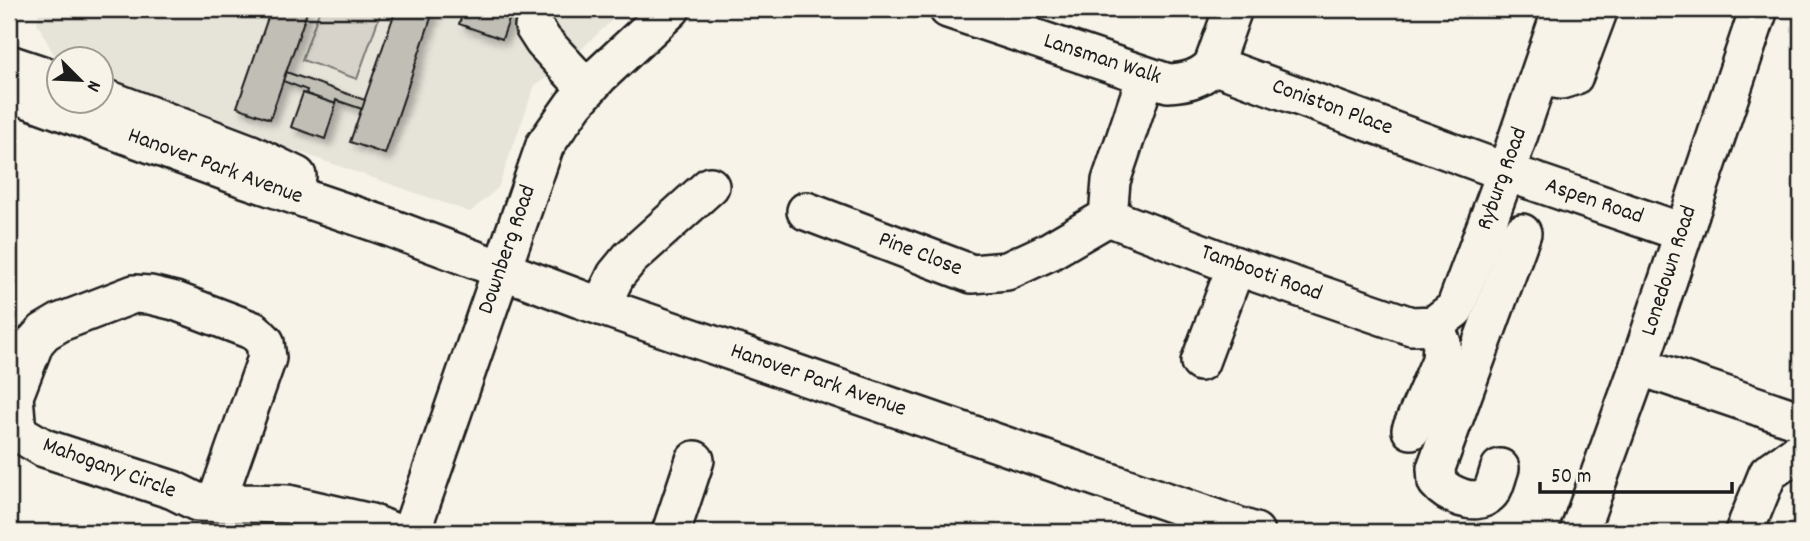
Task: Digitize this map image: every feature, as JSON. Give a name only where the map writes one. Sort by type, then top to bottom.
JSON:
[{"type":"street","name":"Downberg Road","points":[[411,532],[545,145],[574,103],[671,9]]},
{"type":"street","name":"Lansman Walk","points":[[948,9],[1168,83],[1200,77],[1213,65]]},
{"type":"street","points":[[1213,65],[1233,9]]},
{"type":"street","name":"Ryburg Road","points":[[1434,325],[1455,309],[1562,9]]},
{"type":"street","points":[[1539,77],[1562,80],[1574,76],[1599,9]]},
{"type":"street","name":"Lonedown Road","points":[[1580,532],[1759,9]]},
{"type":"street","points":[[534,27],[543,41],[587,89]]},
{"type":"street","points":[[9,64],[46,76]]},
{"type":"street","name":"Coniston Place","points":[[1213,65],[1506,172]]},
{"type":"street","points":[[1108,217],[1111,181],[1146,77]]},
{"type":"street","name":"Hanover Park Avenue","points":[[9,92],[601,306],[1255,532]]},
{"type":"street","name":"Hanover Park Avenue","points":[[116,102],[249,152],[303,179],[383,225]]},
{"type":"street","name":"Aspen Road","points":[[1506,172],[1682,232]]},
{"type":"street","points":[[601,306],[616,275],[630,258],[710,186]]},
{"type":"street","name":"Pine Close","points":[[806,211],[972,274],[1007,271],[1108,217]]},
{"type":"street","name":"Tambooti Road","points":[[1108,217],[1236,266],[1411,326],[1434,325]]},
{"type":"street","name":"Ryburg Road","points":[[1500,468],[1488,496],[1479,499],[1471,500],[1447,492],[1437,482],[1436,468],[1522,233]]},
{"type":"street","points":[[1200,362],[1236,266]]},
{"type":"street","points":[[1466,280],[1501,292]]},
{"type":"street","name":"Mahogany Circle","points":[[216,503],[267,358],[265,342],[254,331],[231,320],[175,301],[134,294],[61,322],[44,332],[35,342],[14,396],[17,432],[44,448],[173,490],[197,502],[216,503],[288,504],[371,523],[393,532]]},
{"type":"street","points":[[1411,430],[1441,360],[1442,343],[1434,325]]},
{"type":"street","points":[[1639,366],[1801,421]]},
{"type":"street","points":[[1744,532],[1768,472],[1801,450]]},
{"type":"street","points":[[671,532],[695,460]]},
{"type":"shaded area","points":[[40,9],[624,9],[559,70],[535,85],[498,188],[470,212],[116,88],[116,46],[49,46],[37,23]]},
{"type":"shaded area","points":[[320,9],[382,9],[357,79],[302,60]]},
{"type":"building","points":[[271,9],[308,9],[270,119],[237,107]]},
{"type":"building","points":[[396,9],[434,9],[385,154],[350,142]]},
{"type":"building","points":[[464,9],[513,9],[502,39],[459,24]]},
{"type":"building","points":[[286,72],[365,100],[362,109],[336,100],[335,104],[306,94],[307,90],[283,81]]},
{"type":"building","points":[[303,93],[336,104],[325,139],[291,127]]}]
